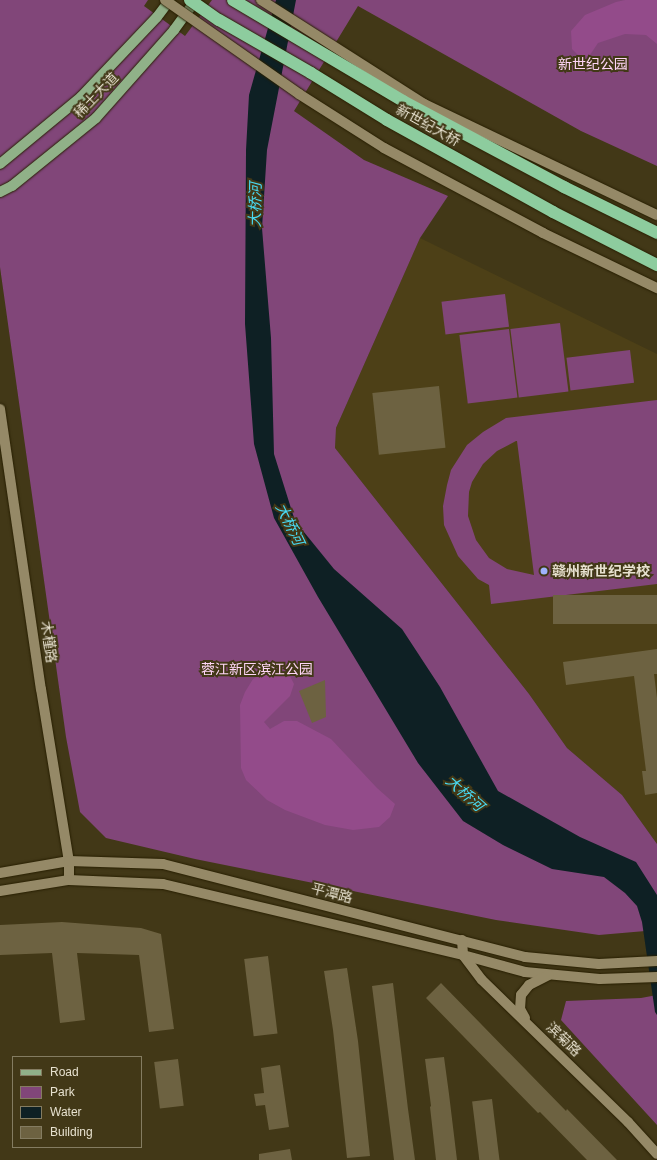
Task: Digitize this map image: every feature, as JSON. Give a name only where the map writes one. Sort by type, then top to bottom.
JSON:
[{"type":"highway","name":"新世纪大桥","points":[[190,0],[219,20],[311,73],[387,120],[553,212],[657,265]]},
{"type":"highway","name":"新世纪大桥","points":[[233,0],[403,101],[564,187],[657,233]]},
{"type":"main road","name":"稀土大道","points":[[0,164],[81,97],[157,17],[170,0]]},
{"type":"main road","name":"稀土大道","points":[[0,192],[12,186],[96,118],[174,30],[196,0]]},
{"type":"street","points":[[165,0],[299,94],[384,148],[543,233],[657,288]]},
{"type":"street","points":[[261,0],[424,104],[657,215]]},
{"type":"street","name":"木槿路","points":[[0,409],[41,689],[69,861],[69,880]]},
{"type":"street","name":"平潭路","points":[[0,874],[69,861],[163,864],[525,957],[599,964],[657,961]]},
{"type":"street","points":[[0,891],[69,880],[163,884],[463,955],[525,972],[600,979],[657,977]]},
{"type":"street","points":[[462,940],[463,955]]},
{"type":"street","name":"滨菊路","points":[[463,955],[482,980],[549,1043],[628,1122],[657,1154]]},
{"type":"street","points":[[529,1025],[520,1009],[521,995],[529,985],[550,974]]},
{"type":"shaded area","points":[[625,0],[657,0],[657,44],[646,35],[625,34],[598,43],[590,55],[581,58],[572,49],[571,31],[585,15],[616,2]]},
{"type":"shaded area","name":"赣州新世纪学校","points":[[420,238],[657,354],[657,844],[622,795],[567,748],[529,694],[335,448],[336,428]]},
{"type":"shaded area","points":[[277,671],[289,674],[294,684],[290,696],[264,722],[270,729],[284,721],[297,721],[331,739],[377,788],[395,804],[390,817],[379,827],[353,830],[325,825],[285,810],[267,800],[246,780],[241,768],[240,705],[245,692],[253,679],[263,673]]},
{"type":"green space","name":"蓉江新区滨江公园","points":[[0,0],[148,0],[144,6],[185,36],[212,0],[657,0],[657,166],[581,131],[358,6],[294,111],[364,160],[448,196],[420,238],[336,428],[335,448],[529,694],[567,748],[622,795],[657,844],[657,930],[599,935],[496,920],[195,859],[106,838],[80,812],[66,737],[0,267]]},
{"type":"green space","points":[[505,294],[509,327],[445,335],[441,302]]},
{"type":"green space","points":[[560,323],[568,391],[519,398],[510,329]]},
{"type":"green space","points":[[509,329],[517,397],[468,404],[459,335]]},
{"type":"green space","points":[[630,350],[634,383],[570,391],[566,358]]},
{"type":"green space","points":[[657,400],[657,584],[491,604],[489,585],[478,579],[458,556],[444,525],[443,506],[451,470],[467,445],[483,432],[506,418]],"holes":[[[517,441],[534,575],[507,569],[489,558],[476,540],[468,516],[469,492],[472,482],[483,464],[497,451]]]},
{"type":"green space","points":[[657,995],[657,1125],[561,1020],[566,1001],[641,998]]},
{"type":"water","name":"大桥河","points":[[276,0],[296,0],[267,150],[262,228],[271,338],[274,454],[295,521],[334,569],[402,629],[440,687],[498,791],[580,837],[636,862],[657,895],[657,1015],[655,1012],[642,922],[637,906],[625,893],[604,877],[552,869],[503,845],[463,821],[418,763],[318,597],[274,518],[254,444],[245,324],[246,150],[249,95]]},
{"type":"building","points":[[439,386],[445,448],[379,455],[372,393]]},
{"type":"building","points":[[553,595],[657,595],[657,624],[553,624]]},
{"type":"building","points":[[657,649],[657,674],[654,674],[657,698],[657,793],[645,795],[642,771],[646,771],[634,676],[566,685],[563,662]]},
{"type":"building","points":[[325,680],[326,717],[312,723],[299,691]]},
{"type":"building","points":[[62,922],[141,928],[161,934],[174,1029],[149,1032],[139,955],[77,953],[85,1020],[60,1023],[52,953],[0,955],[0,925]]},
{"type":"building","points":[[268,956],[278,1033],[254,1036],[244,959]]},
{"type":"building","points":[[347,968],[358,1041],[370,1156],[347,1158],[333,1030],[324,971]]},
{"type":"building","points":[[393,983],[415,1160],[394,1160],[372,986]]},
{"type":"building","points":[[441,983],[566,1111],[567,1109],[617,1160],[587,1160],[540,1112],[538,1113],[426,998]]},
{"type":"building","points":[[444,1057],[457,1160],[436,1160],[425,1059]]},
{"type":"building","points":[[178,1059],[184,1106],[160,1109],[154,1062]]},
{"type":"building","points":[[280,1065],[289,1127],[269,1130],[265,1105],[256,1106],[254,1094],[264,1093],[261,1068]]},
{"type":"building","points":[[492,1099],[499,1160],[479,1160],[472,1101]]},
{"type":"building","points":[[290,1149],[292,1160],[259,1160],[259,1154]]},
{"type":"place","name":"赣州新世纪学校","points":[[544,571]]},
{"type":"park label","name":"新世纪公园","points":[[593,64]]}]
